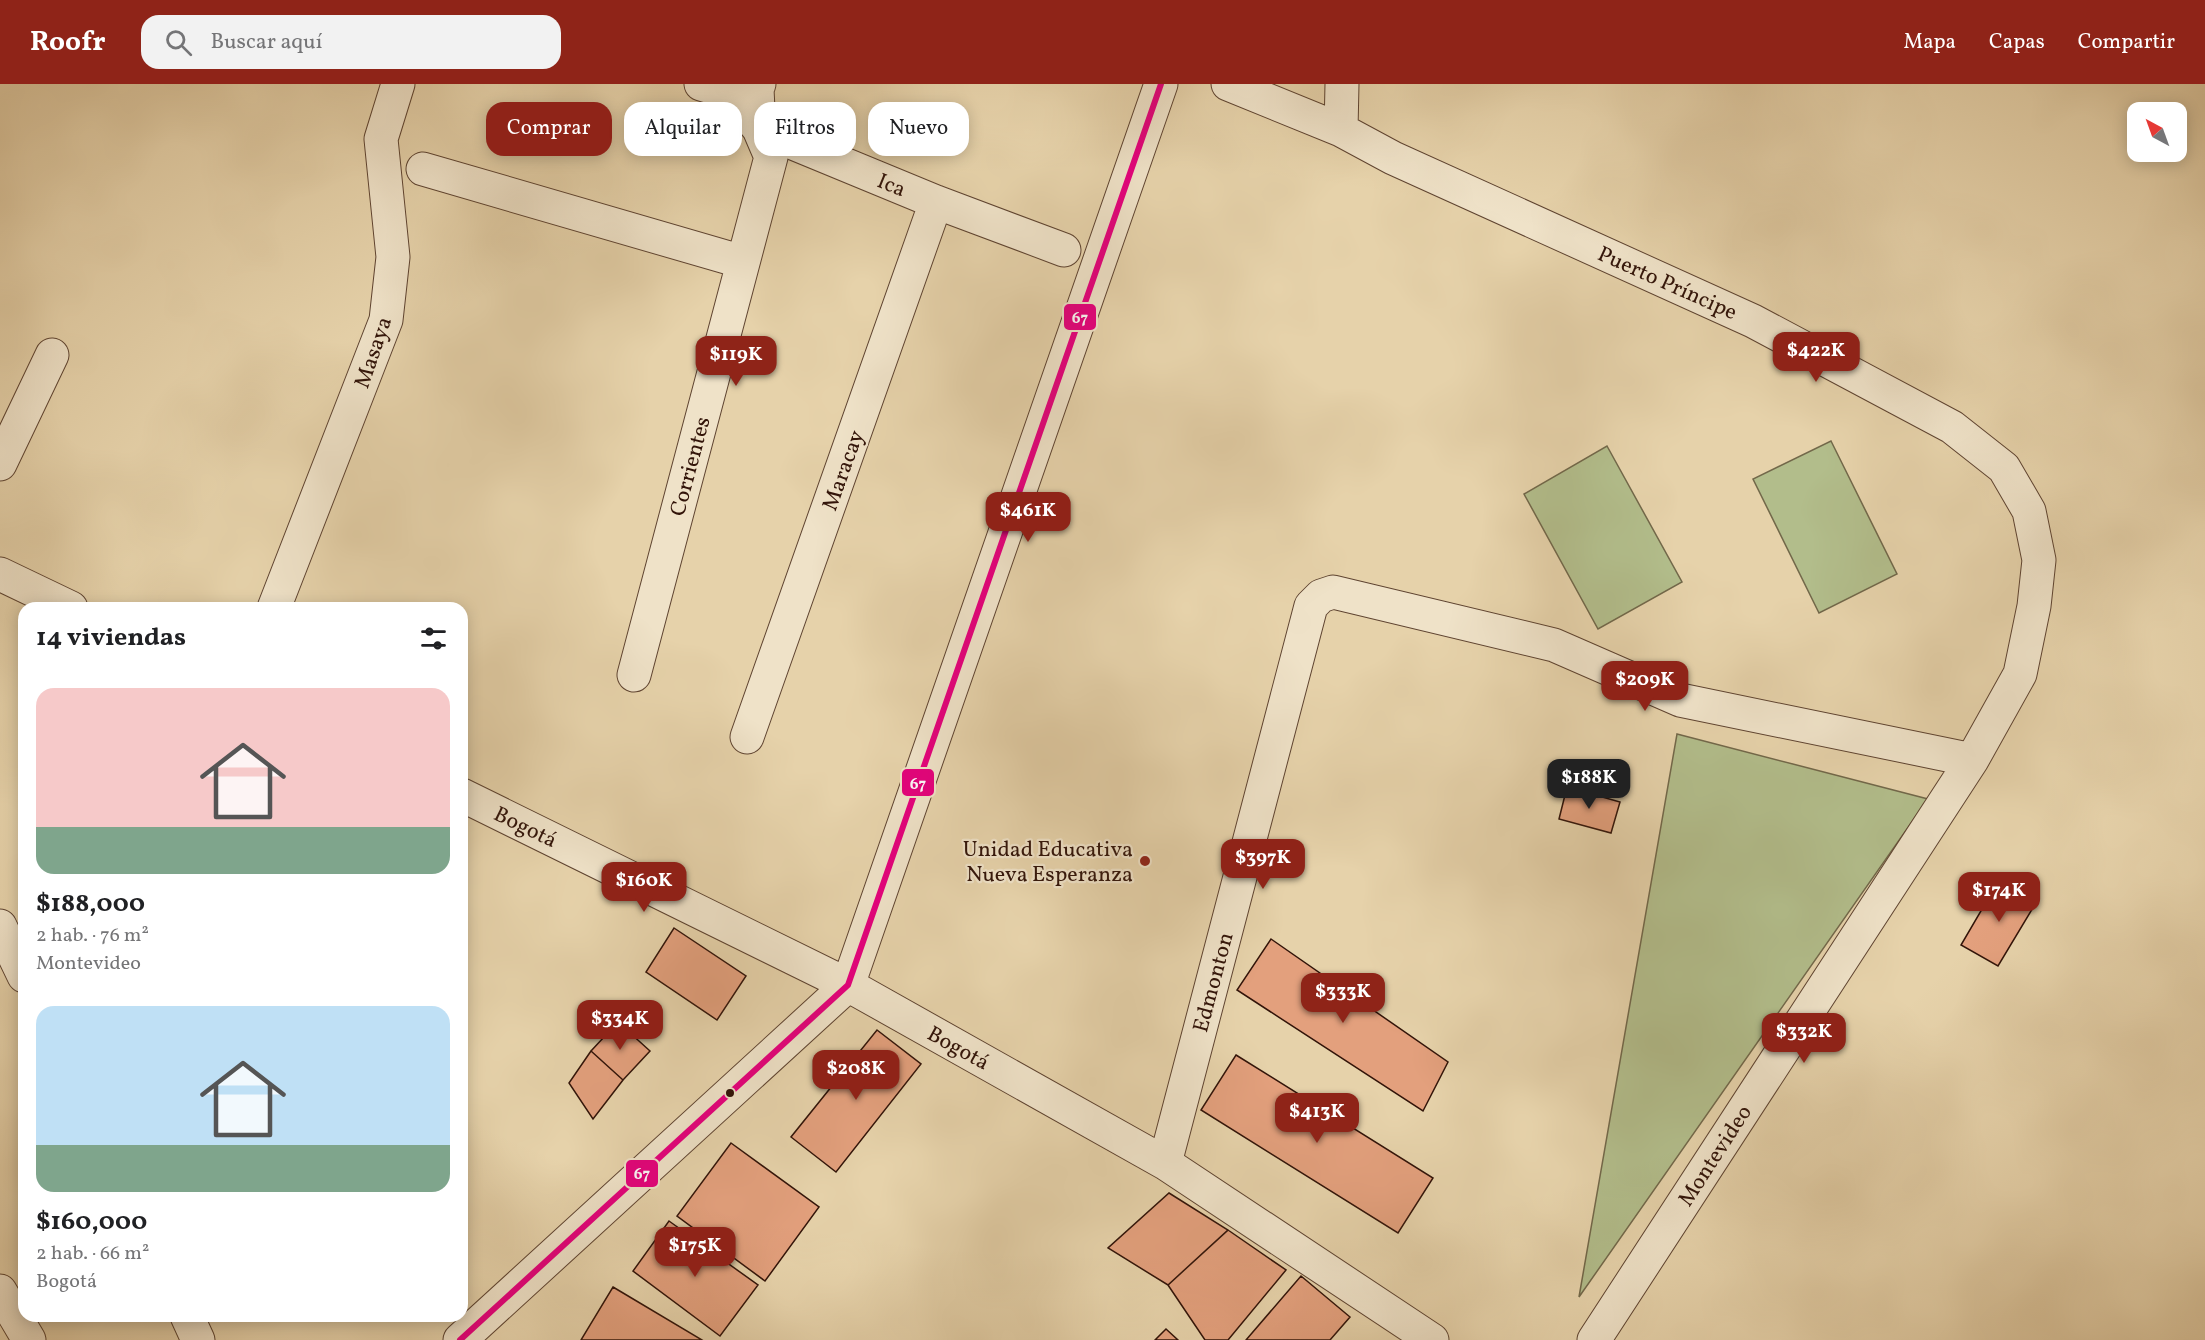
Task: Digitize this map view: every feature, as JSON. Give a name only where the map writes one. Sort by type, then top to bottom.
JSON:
[{"type":"street","name":"Masaya","points":[[276,602],[386,320],[393,257],[381,139],[398,84]]},
{"type":"street","name":"Ica","points":[[701,84],[730,93],[754,123]]},
{"type":"street","name":"Corrientes","points":[[757,102],[756,89],[759,84]]},
{"type":"street","points":[[460,1340],[848,985],[1161,84]]},
{"type":"street","name":"Puerto Príncipe","points":[[1228,84],[1341,130],[1393,158],[1753,321],[1952,427],[2004,468],[2029,511],[2039,560],[2038,572],[2034,606],[2020,674],[1972,760]]},
{"type":"street","points":[[1341,130],[1342,84]]},
{"type":"street","name":"Corrientes","points":[[634,675],[771,156]]},
{"type":"street","name":"Ica","points":[[824,156],[936,202],[1064,250]]},
{"type":"street","points":[[423,169],[743,262]]},
{"type":"street","name":"Maracay","points":[[747,737],[936,202]]},
{"type":"street","points":[[0,464],[52,356]]},
{"type":"street","points":[[0,574],[58,602]]},
{"type":"street","name":"Edmonton","points":[[1165,1163],[1311,606],[1321,596],[1332,592],[1554,645],[1680,700],[1972,760]]},
{"type":"street","name":"Montevideo","points":[[1593,1340],[1972,760]]},
{"type":"street","name":"Bogotá","points":[[468,798],[848,985],[1165,1163],[1432,1340]]},
{"type":"street","points":[[0,926],[18,964]]},
{"type":"street","points":[[0,1290],[18,1321]]},
{"type":"street","points":[[19,1322],[29,1340]]},
{"type":"street","points":[[190,1322],[198,1340]]},
{"type":"green space","points":[[1831,441],[1897,574],[1819,613],[1753,479]]},
{"type":"green space","points":[[1607,446],[1682,582],[1598,629],[1524,494]]},
{"type":"green space","points":[[1677,734],[1928,799],[1579,1297]]},
{"type":"building","points":[[1567,787],[1620,802],[1611,833],[1559,819]]},
{"type":"building","points":[[1999,880],[2037,901],[1998,966],[1961,945]]},
{"type":"building","points":[[674,928],[746,976],[717,1020],[646,972]]},
{"type":"building","points":[[1271,939],[1448,1062],[1423,1111],[1237,990]]},
{"type":"building","points":[[618,1022],[650,1051],[623,1080],[591,1051]]},
{"type":"building","points":[[877,1030],[921,1064],[836,1172],[791,1137]]},
{"type":"building","points":[[591,1051],[623,1080],[593,1119],[569,1083]]},
{"type":"building","points":[[1236,1055],[1433,1178],[1398,1233],[1201,1110]]},
{"type":"building","points":[[731,1143],[819,1207],[765,1281],[677,1216]]},
{"type":"building","points":[[1169,1193],[1228,1230],[1168,1285],[1108,1248]]},
{"type":"building","points":[[669,1221],[758,1285],[720,1336],[633,1271]]},
{"type":"building","points":[[1228,1230],[1286,1270],[1228,1340],[1205,1340],[1168,1285]]},
{"type":"building","points":[[1301,1276],[1350,1317],[1330,1340],[1246,1340]]},
{"type":"building","points":[[613,1287],[702,1340],[581,1340]]},
{"type":"building","points":[[1166,1329],[1178,1340],[1155,1340]]},
{"type":"transit line","name":"67","points":[[460,1340],[848,985],[1161,84]]},
{"type":"place","name":"Unidad Educativa Nueva Esperanza","points":[[1145,861]]}]
